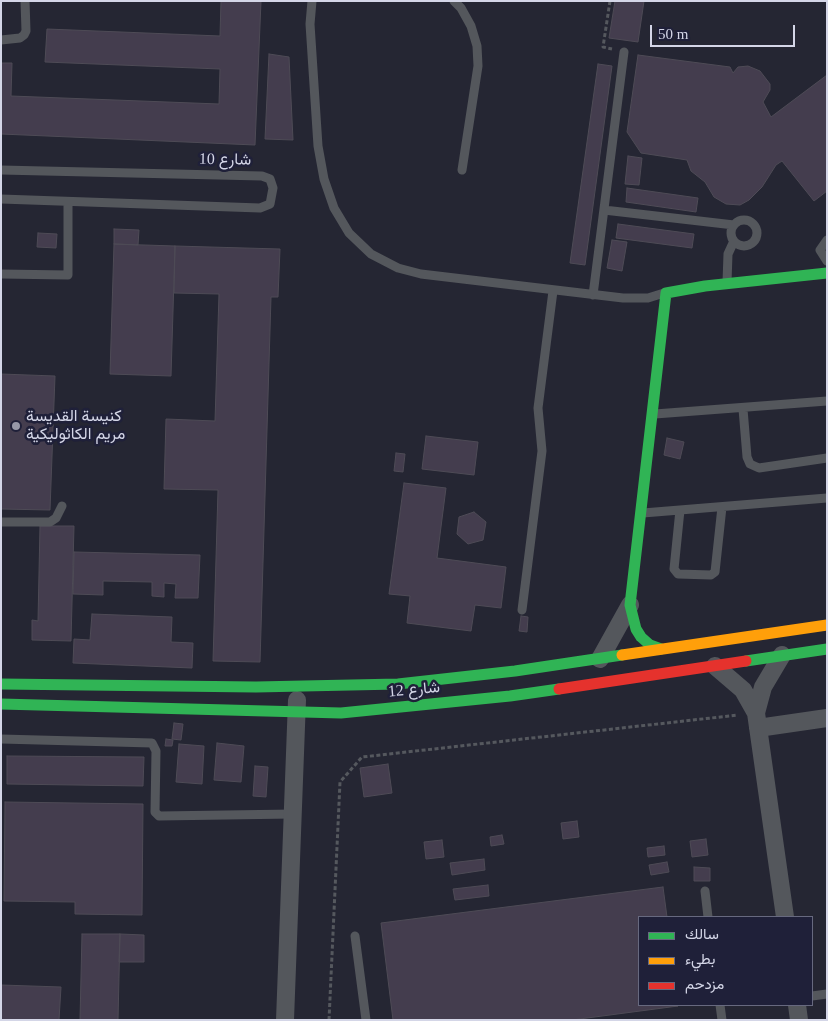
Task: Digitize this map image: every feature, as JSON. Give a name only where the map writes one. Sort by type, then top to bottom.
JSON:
[{"type":"street","points":[[661,649],[650,645],[641,637],[636,629],[630,605],[666,292],[827,273]]},
{"type":"street","points":[[600,658],[630,605]]},
{"type":"street","name":"شارع 12","points":[[1,684],[297,687],[398,684],[457,679],[827,626]]},
{"type":"street","points":[[743,637],[747,660]]},
{"type":"street","name":"شارع 12","points":[[1,704],[297,714],[341,713],[464,702],[566,689],[827,649]]},
{"type":"street","points":[[757,720],[763,687],[782,655]]},
{"type":"street","points":[[714,666],[743,690],[757,720],[785,916]]},
{"type":"street","points":[[285,1020],[297,687]]},
{"type":"street","points":[[757,720],[827,718]]},
{"type":"street","points":[[797,1006],[799,1020]]},
{"type":"lane","points":[[1,40],[20,38],[24,35],[26,30],[25,1]]},
{"type":"lane","points":[[312,1],[310,24],[318,146],[324,179],[334,208],[349,233],[371,254],[398,268],[421,274],[553,291],[635,299],[666,292]]},
{"type":"lane","points":[[454,1],[461,8],[471,26],[477,46],[478,66],[462,170]]},
{"type":"lane","points":[[593,295],[624,52]]},
{"type":"lane","name":"شارع 10","points":[[1,170],[262,176],[270,179],[273,183],[272,200],[268,206],[260,208],[1,199]]},
{"type":"lane","points":[[1,274],[68,275],[68,202]]},
{"type":"lane","points":[[604,210],[734,225],[744,220],[750,221],[757,230],[757,236],[750,245],[738,245],[734,241],[731,230],[734,225]]},
{"type":"lane","points":[[827,240],[820,250],[827,261]]},
{"type":"lane","points":[[727,284],[728,254],[734,241]]},
{"type":"lane","points":[[522,610],[542,451],[538,408],[553,291]]},
{"type":"lane","points":[[652,414],[743,409],[827,400]]},
{"type":"lane","points":[[743,409],[747,457],[750,464],[759,468],[827,458]]},
{"type":"lane","points":[[640,513],[827,498]]},
{"type":"lane","points":[[1,522],[50,522],[56,518],[62,506]]},
{"type":"lane","points":[[680,510],[674,569],[678,574],[711,575],[715,572],[722,506]]},
{"type":"lane","points":[[1,739],[152,743],[156,751],[155,812],[159,816],[292,814]]},
{"type":"lane","points":[[705,890],[708,916]]},
{"type":"lane","points":[[355,936],[366,1020]]},
{"type":"lane","points":[[813,996],[827,994]]},
{"type":"lane","points":[[720,1006],[722,1020]]},
{"type":"path","points":[[610,1],[603,47],[624,52]]},
{"type":"path","points":[[329,1020],[340,782],[362,757],[757,720]]},
{"type":"building","points":[[221,1],[261,1],[255,145],[1,134],[1,63],[12,63],[11,96],[219,104],[220,69],[45,62],[47,29],[220,36]]},
{"type":"building","points":[[615,1],[644,1],[638,42],[609,38]]},
{"type":"building","points":[[269,54],[289,57],[293,140],[265,139]]},
{"type":"building","points":[[638,55],[730,67],[733,73],[738,67],[748,66],[760,71],[770,84],[770,90],[763,102],[771,117],[827,75],[827,191],[814,201],[782,161],[776,165],[762,187],[749,200],[740,205],[726,204],[714,197],[705,182],[691,171],[687,160],[641,153],[627,132]]},
{"type":"building","points":[[598,64],[612,66],[585,265],[570,263]]},
{"type":"building","points":[[628,156],[642,158],[639,185],[625,184]]},
{"type":"building","points":[[627,188],[698,198],[696,212],[626,202]]},
{"type":"building","points":[[618,224],[694,234],[692,248],[616,238]]},
{"type":"building","points":[[114,229],[139,230],[138,245],[114,244]]},
{"type":"building","points":[[38,233],[57,234],[56,248],[37,247]]},
{"type":"building","points":[[612,240],[627,242],[622,271],[607,268]]},
{"type":"building","points":[[114,244],[175,246],[171,376],[110,374]]},
{"type":"building","points":[[175,246],[280,249],[278,297],[271,297],[260,662],[213,661],[218,490],[164,489],[166,419],[215,421],[219,294],[174,293]]},
{"type":"building","points":[[1,374],[55,376],[50,510],[1,509]]},
{"type":"building","points":[[426,436],[478,442],[474,475],[422,469]]},
{"type":"building","points":[[667,438],[684,442],[680,459],[664,455]]},
{"type":"building","points":[[396,453],[405,454],[403,472],[394,471]]},
{"type":"building","points":[[404,483],[446,488],[437,558],[506,567],[501,608],[475,605],[471,631],[407,623],[410,596],[389,594]]},
{"type":"building","points":[[474,512],[486,522],[483,540],[468,544],[457,534],[459,517]]},
{"type":"building","points":[[40,526],[74,526],[71,641],[32,640],[32,620],[38,621]]},
{"type":"building","points":[[74,552],[200,555],[198,598],[175,598],[176,584],[164,583],[164,597],[152,596],[152,582],[103,581],[103,595],[73,594]]},
{"type":"building","points":[[92,614],[172,617],[171,642],[193,643],[192,668],[73,663],[74,639],[90,640]]},
{"type":"building","points":[[521,616],[528,617],[527,632],[519,631]]},
{"type":"building","points":[[174,723],[183,724],[181,740],[172,739]]},
{"type":"building","points":[[166,739],[173,740],[172,746],[165,746]]},
{"type":"building","points":[[217,743],[244,746],[241,782],[214,780]]},
{"type":"building","points":[[179,744],[204,746],[202,784],[176,782]]},
{"type":"building","points":[[7,756],[144,757],[143,786],[7,784]]},
{"type":"building","points":[[388,764],[392,793],[364,797],[360,768]]},
{"type":"building","points":[[255,766],[268,767],[266,797],[253,796]]},
{"type":"building","points":[[5,802],[143,804],[142,915],[75,914],[75,902],[4,901]]},
{"type":"building","points":[[577,821],[579,837],[563,839],[561,823]]},
{"type":"building","points":[[502,835],[504,844],[491,846],[490,837]]},
{"type":"building","points":[[706,839],[708,855],[692,857],[690,841]]},
{"type":"building","points":[[442,840],[444,857],[426,859],[424,842]]},
{"type":"building","points":[[664,846],[665,855],[648,857],[647,848]]},
{"type":"building","points":[[484,859],[485,870],[452,875],[450,863]]},
{"type":"building","points":[[667,862],[669,872],[651,875],[649,865]]},
{"type":"building","points":[[694,867],[710,868],[710,881],[694,881]]},
{"type":"building","points":[[488,885],[489,896],[455,900],[453,889]]},
{"type":"building","points":[[663,887],[667,916],[638,916],[638,1006],[678,1006],[572,1020],[393,1020],[381,923]]},
{"type":"building","points":[[82,934],[120,934],[118,1020],[80,1020]]},
{"type":"building","points":[[120,934],[144,935],[144,962],[119,962]]},
{"type":"building","points":[[1,985],[61,987],[59,1020],[1,1020]]},
{"type":"traffic: fast","points":[[661,649],[650,645],[641,637],[636,629],[630,605],[666,293],[705,286],[827,273]]},
{"type":"traffic: fast","points":[[746,661],[827,649]]},
{"type":"traffic: fast","points":[[1,684],[256,687],[398,684],[515,671],[622,655]]},
{"type":"traffic: fast","points":[[1,704],[341,713],[510,696],[559,689]]},
{"type":"traffic: slow","points":[[622,655],[827,625]]},
{"type":"traffic: jam","points":[[559,689],[746,661]]},
{"type":"place","name":"كنيسة القديسة مريم الكاثوليكية","points":[[16,426]]}]
